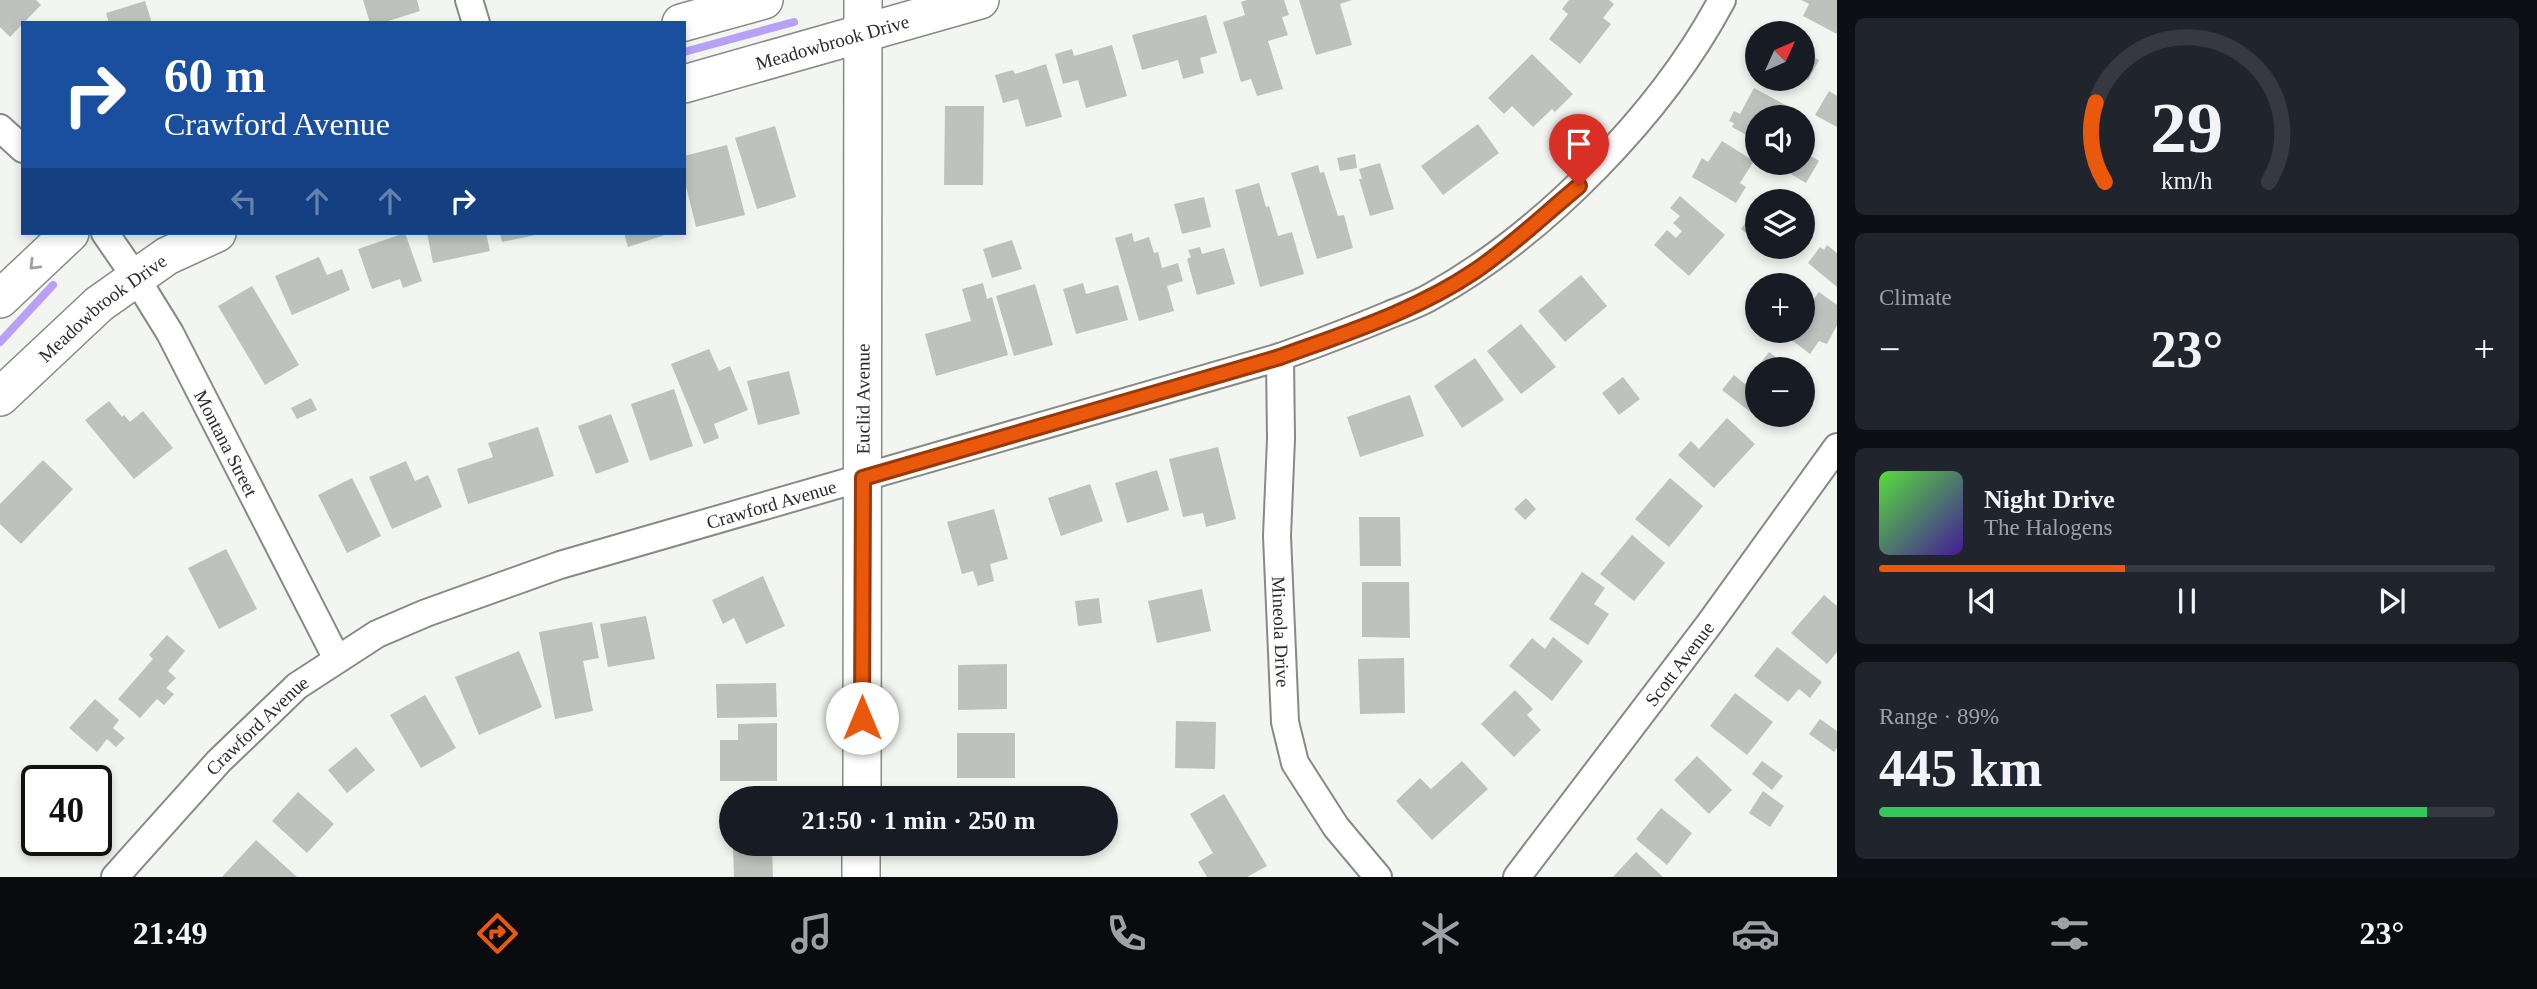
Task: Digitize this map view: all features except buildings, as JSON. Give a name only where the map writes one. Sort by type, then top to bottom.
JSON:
[{"type":"street","points":[[469,0],[475,21]]},
{"type":"street","points":[[686,22],[764,0]]},
{"type":"street","name":"Meadowbrook Drive","points":[[686,83],[863,17],[979,0]]},
{"type":"street","name":"Crawford Avenue","points":[[115,877],[219,761],[297,686],[377,634],[426,612],[560,565],[1280,357],[1430,298],[1476,270],[1579,186],[1660,95],[1705,32],[1722,0]]},
{"type":"street","name":"Euclid Avenue","points":[[862,786],[863,17]]},
{"type":"street","points":[[0,128],[21,147]]},
{"type":"street","points":[[0,299],[68,235]]},
{"type":"street","name":"Montana Street","points":[[106,235],[176,345],[337,659]]},
{"type":"street","name":"Meadowbrook Drive","points":[[0,397],[89,312],[167,256],[213,235]]},
{"type":"street","name":"Mineola Drive","points":[[1280,357],[1281,439],[1277,536],[1285,722],[1295,763],[1336,827],[1378,877]]},
{"type":"street","name":"Scott Avenue","points":[[1517,877],[1710,623],[1837,447]]},
{"type":"street","points":[[861,856],[861,877]]},
{"type":"waterway","points":[[686,51],[794,22]]},
{"type":"waterway","points":[[0,342],[53,285]]},
{"type":"route","points":[[862,718],[863,478],[1280,357],[1339,336],[1430,298],[1476,270],[1579,186]]}]
